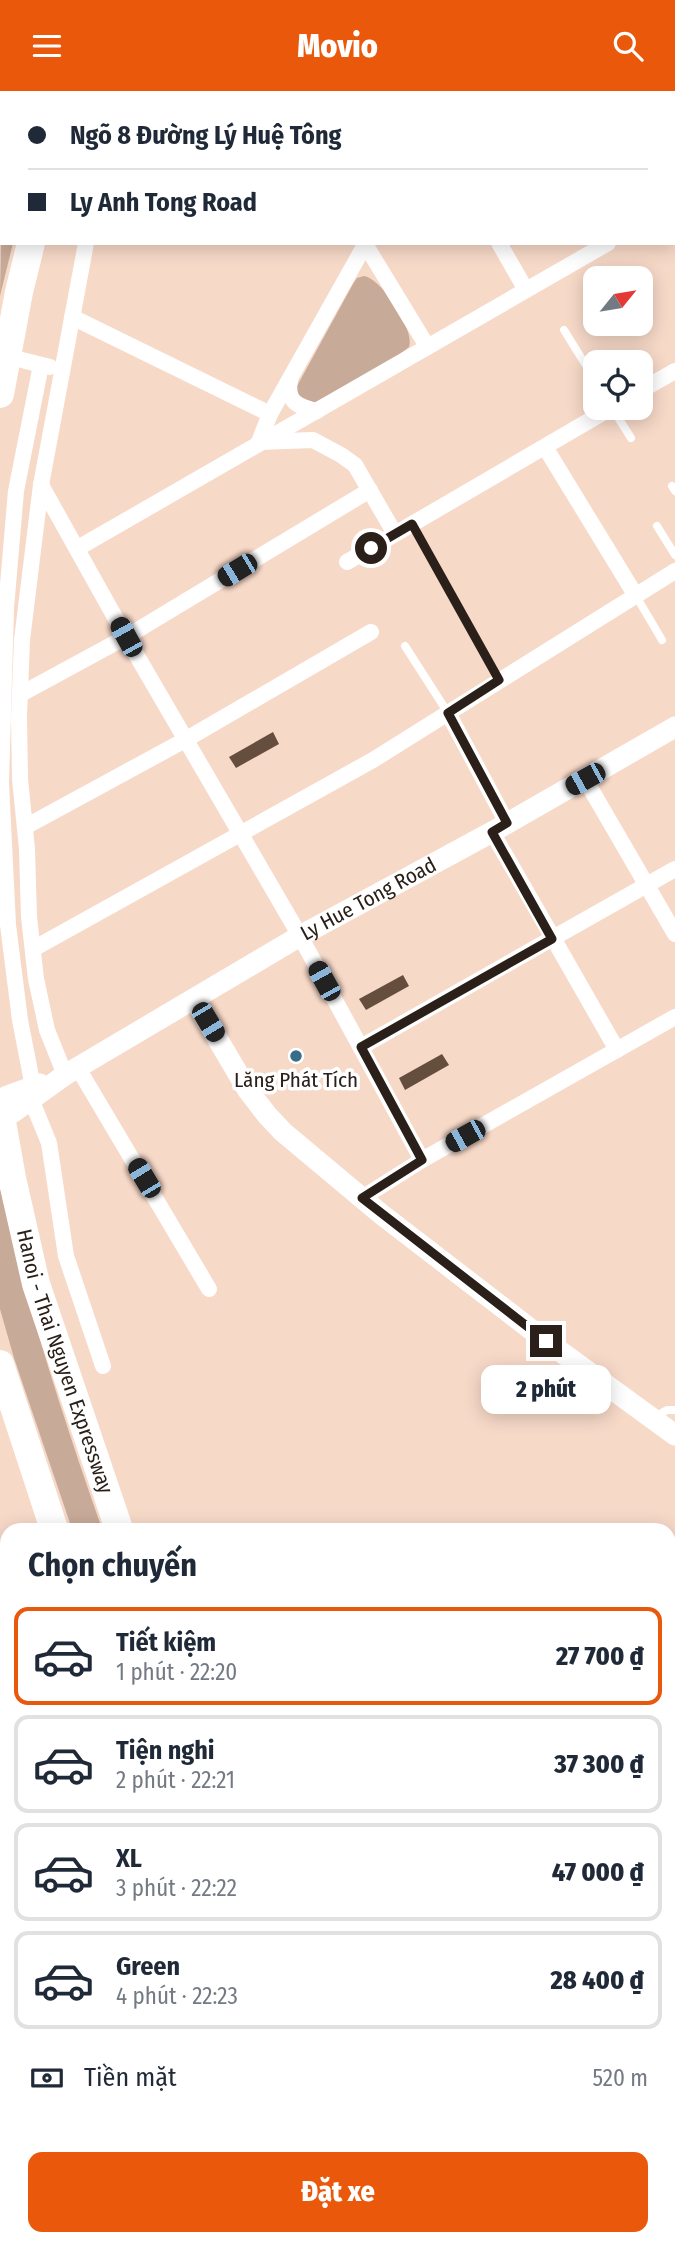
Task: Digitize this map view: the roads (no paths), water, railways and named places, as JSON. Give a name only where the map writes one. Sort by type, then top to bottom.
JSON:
[{"type":"highway","points":[[0,394],[19,292],[31,245]]},
{"type":"highway","name":"Hanoi - Thai Nguyen Expressway","points":[[6,1106],[12,1178],[36,1284],[116,1523]]},
{"type":"highway","points":[[0,1364],[52,1523]]},
{"type":"main road","name":"Ly Hue Tong Road","points":[[6,1106],[71,1071],[300,936],[499,828],[675,727]]},
{"type":"main road","points":[[194,999],[247,1089],[267,1115],[362,1198],[546,1341],[675,1434]]},
{"type":"street","points":[[86,245],[41,485],[22,640],[20,779],[36,979],[47,1030],[209,1289]]},
{"type":"street","points":[[259,442],[270,414],[364,245]]},
{"type":"street","points":[[366,245],[427,346]]},
{"type":"street","points":[[500,245],[526,290]]},
{"type":"street","points":[[78,548],[605,245]]},
{"type":"street","points":[[72,317],[270,414]]},
{"type":"street","points":[[22,360],[63,370]]},
{"type":"street","points":[[41,365],[16,491],[6,608],[1,783],[8,925],[32,1093],[49,1143],[66,1257],[103,1366]]},
{"type":"street","points":[[653,384],[675,371]]},
{"type":"street","points":[[291,377],[289,388],[292,401],[301,408],[317,411]]},
{"type":"street","points":[[347,562],[591,420]]},
{"type":"street","points":[[259,442],[313,440],[355,465],[395,534]]},
{"type":"street","points":[[545,447],[636,596]]},
{"type":"street","points":[[41,485],[240,836],[300,936],[422,1160]]},
{"type":"street","points":[[21,694],[126,637],[370,490]]},
{"type":"street","points":[[33,950],[373,760],[675,571]]},
{"type":"street","points":[[25,827],[186,740],[371,632]]},
{"type":"street","points":[[448,713],[552,939],[617,1050]]},
{"type":"street","points":[[585,779],[675,934]]},
{"type":"street","points":[[361,1047],[675,869]]},
{"type":"street","points":[[362,1198],[422,1160],[675,1017]]},
{"type":"lane","points":[[565,330],[583,360]]},
{"type":"lane","points":[[620,420],[631,438]]},
{"type":"lane","points":[[412,524],[499,680]]},
{"type":"lane","points":[[657,526],[675,555]]},
{"type":"lane","points":[[636,596],[662,640]]},
{"type":"lane","points":[[405,646],[448,713]]},
{"type":"lane","points":[[653,1419],[667,1411],[675,1410]]},
{"type":"place","name":"Lăng Phát Tích","points":[[296,1056]]}]
